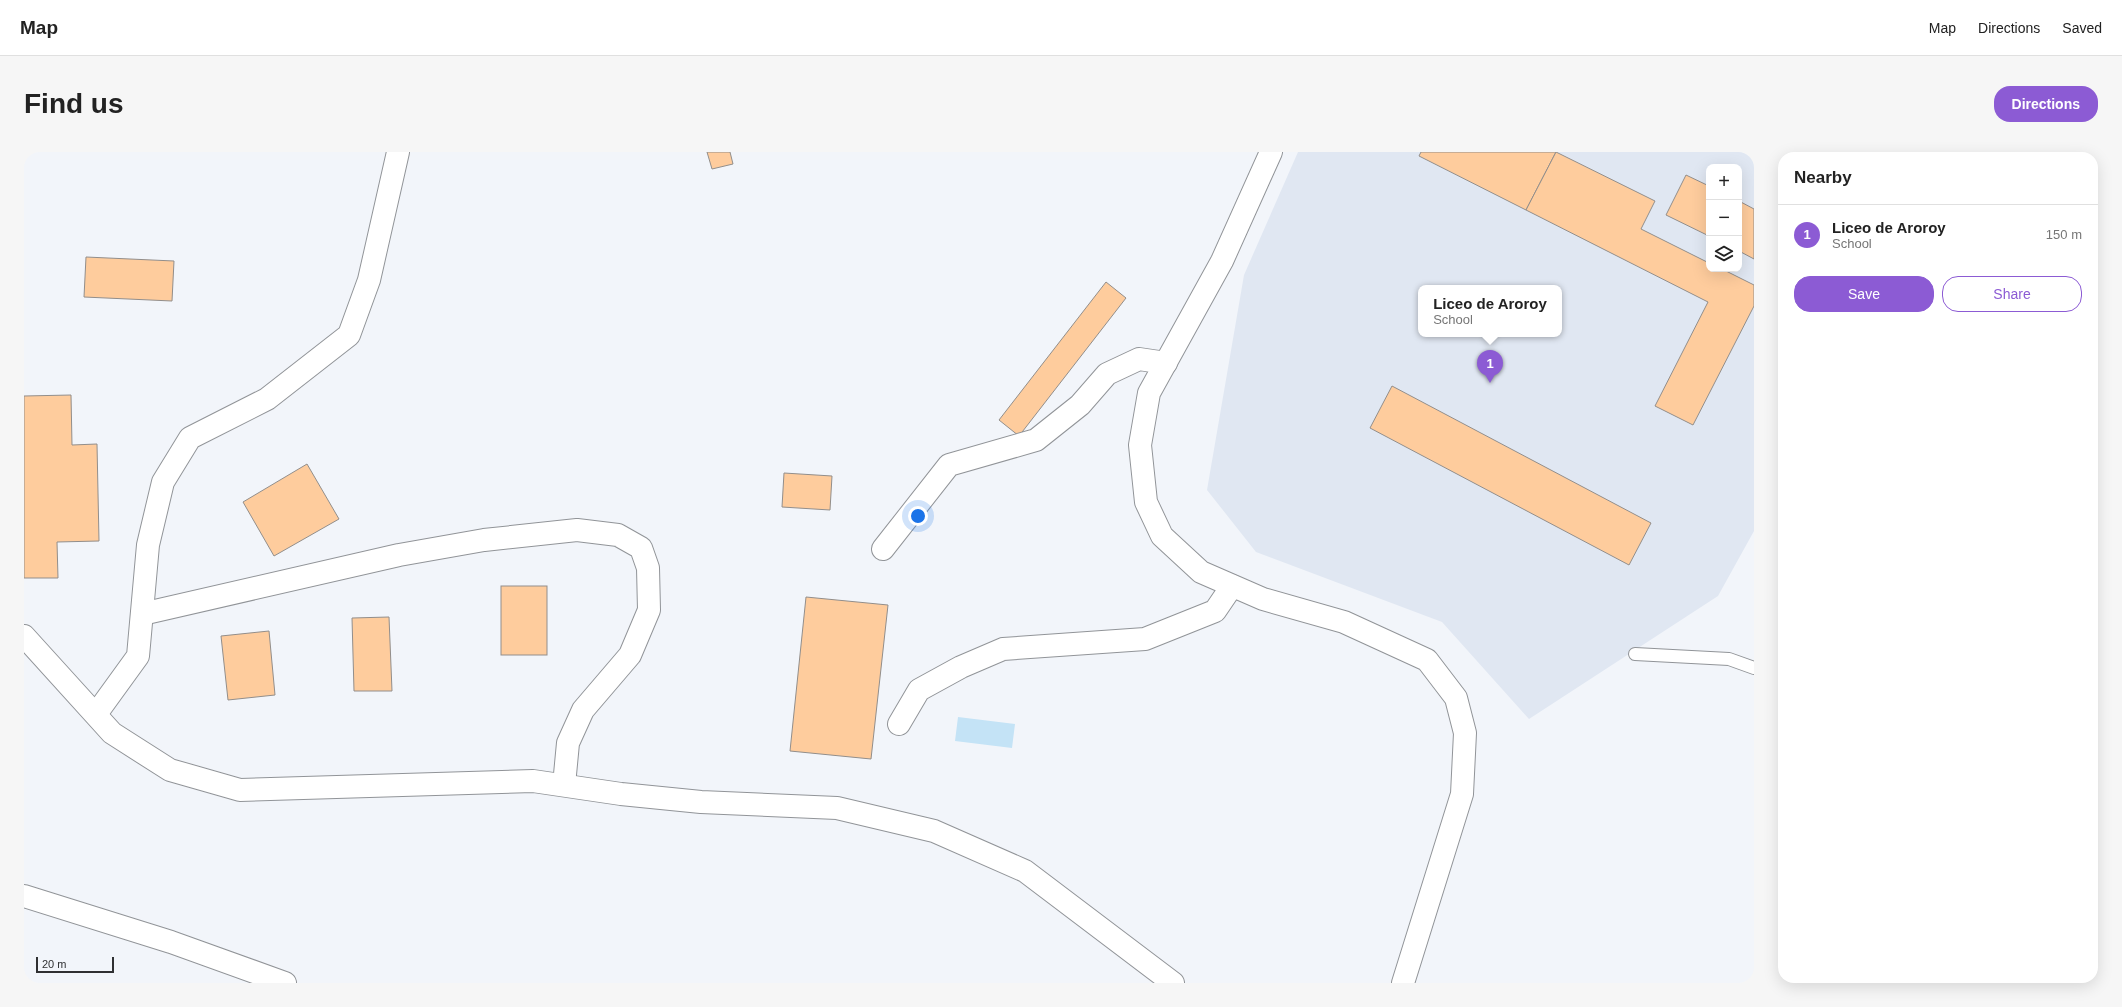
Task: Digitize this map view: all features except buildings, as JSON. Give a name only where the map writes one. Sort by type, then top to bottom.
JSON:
[{"type":"street","points":[[96,714],[138,656],[148,545],[163,482],[190,438],[267,399],[349,335],[369,280],[398,152]]},
{"type":"street","points":[[1271,152],[1222,261],[1149,393],[1140,445],[1146,502],[1162,536],[1200,572],[1263,599],[1344,622],[1427,660],[1456,698],[1465,733],[1462,794],[1403,983]]},
{"type":"street","points":[[883,549],[949,465],[1036,440],[1080,405],[1107,374],[1113,371],[1139,359],[1166,364]]},
{"type":"street","points":[[142,614],[399,554],[484,540],[577,530],[618,536],[641,548],[648,568],[649,610],[630,655],[583,710],[568,744],[564,786]]},
{"type":"street","points":[[899,724],[919,690],[961,667],[1003,649],[1145,640],[1215,611],[1232,586]]},
{"type":"street","points":[[24,636],[112,733],[170,770],[240,790],[533,781],[622,794],[701,802],[836,808],[934,831],[1025,871],[1173,983]]},
{"type":"street","points":[[24,896],[172,942],[285,983]]},
{"type":"lane","points":[[1635,654],[1729,659],[1754,668]]},
{"type":"shaded area","points":[[1298,152],[1754,152],[1754,531],[1718,596],[1529,719],[1442,622],[1256,552],[1207,490],[1244,275]]},
{"type":"water","points":[[958,717],[1015,724],[1012,748],[955,741]]},
{"type":"place","name":"Liceo de Aroroy","points":[[1490,383]]}]
